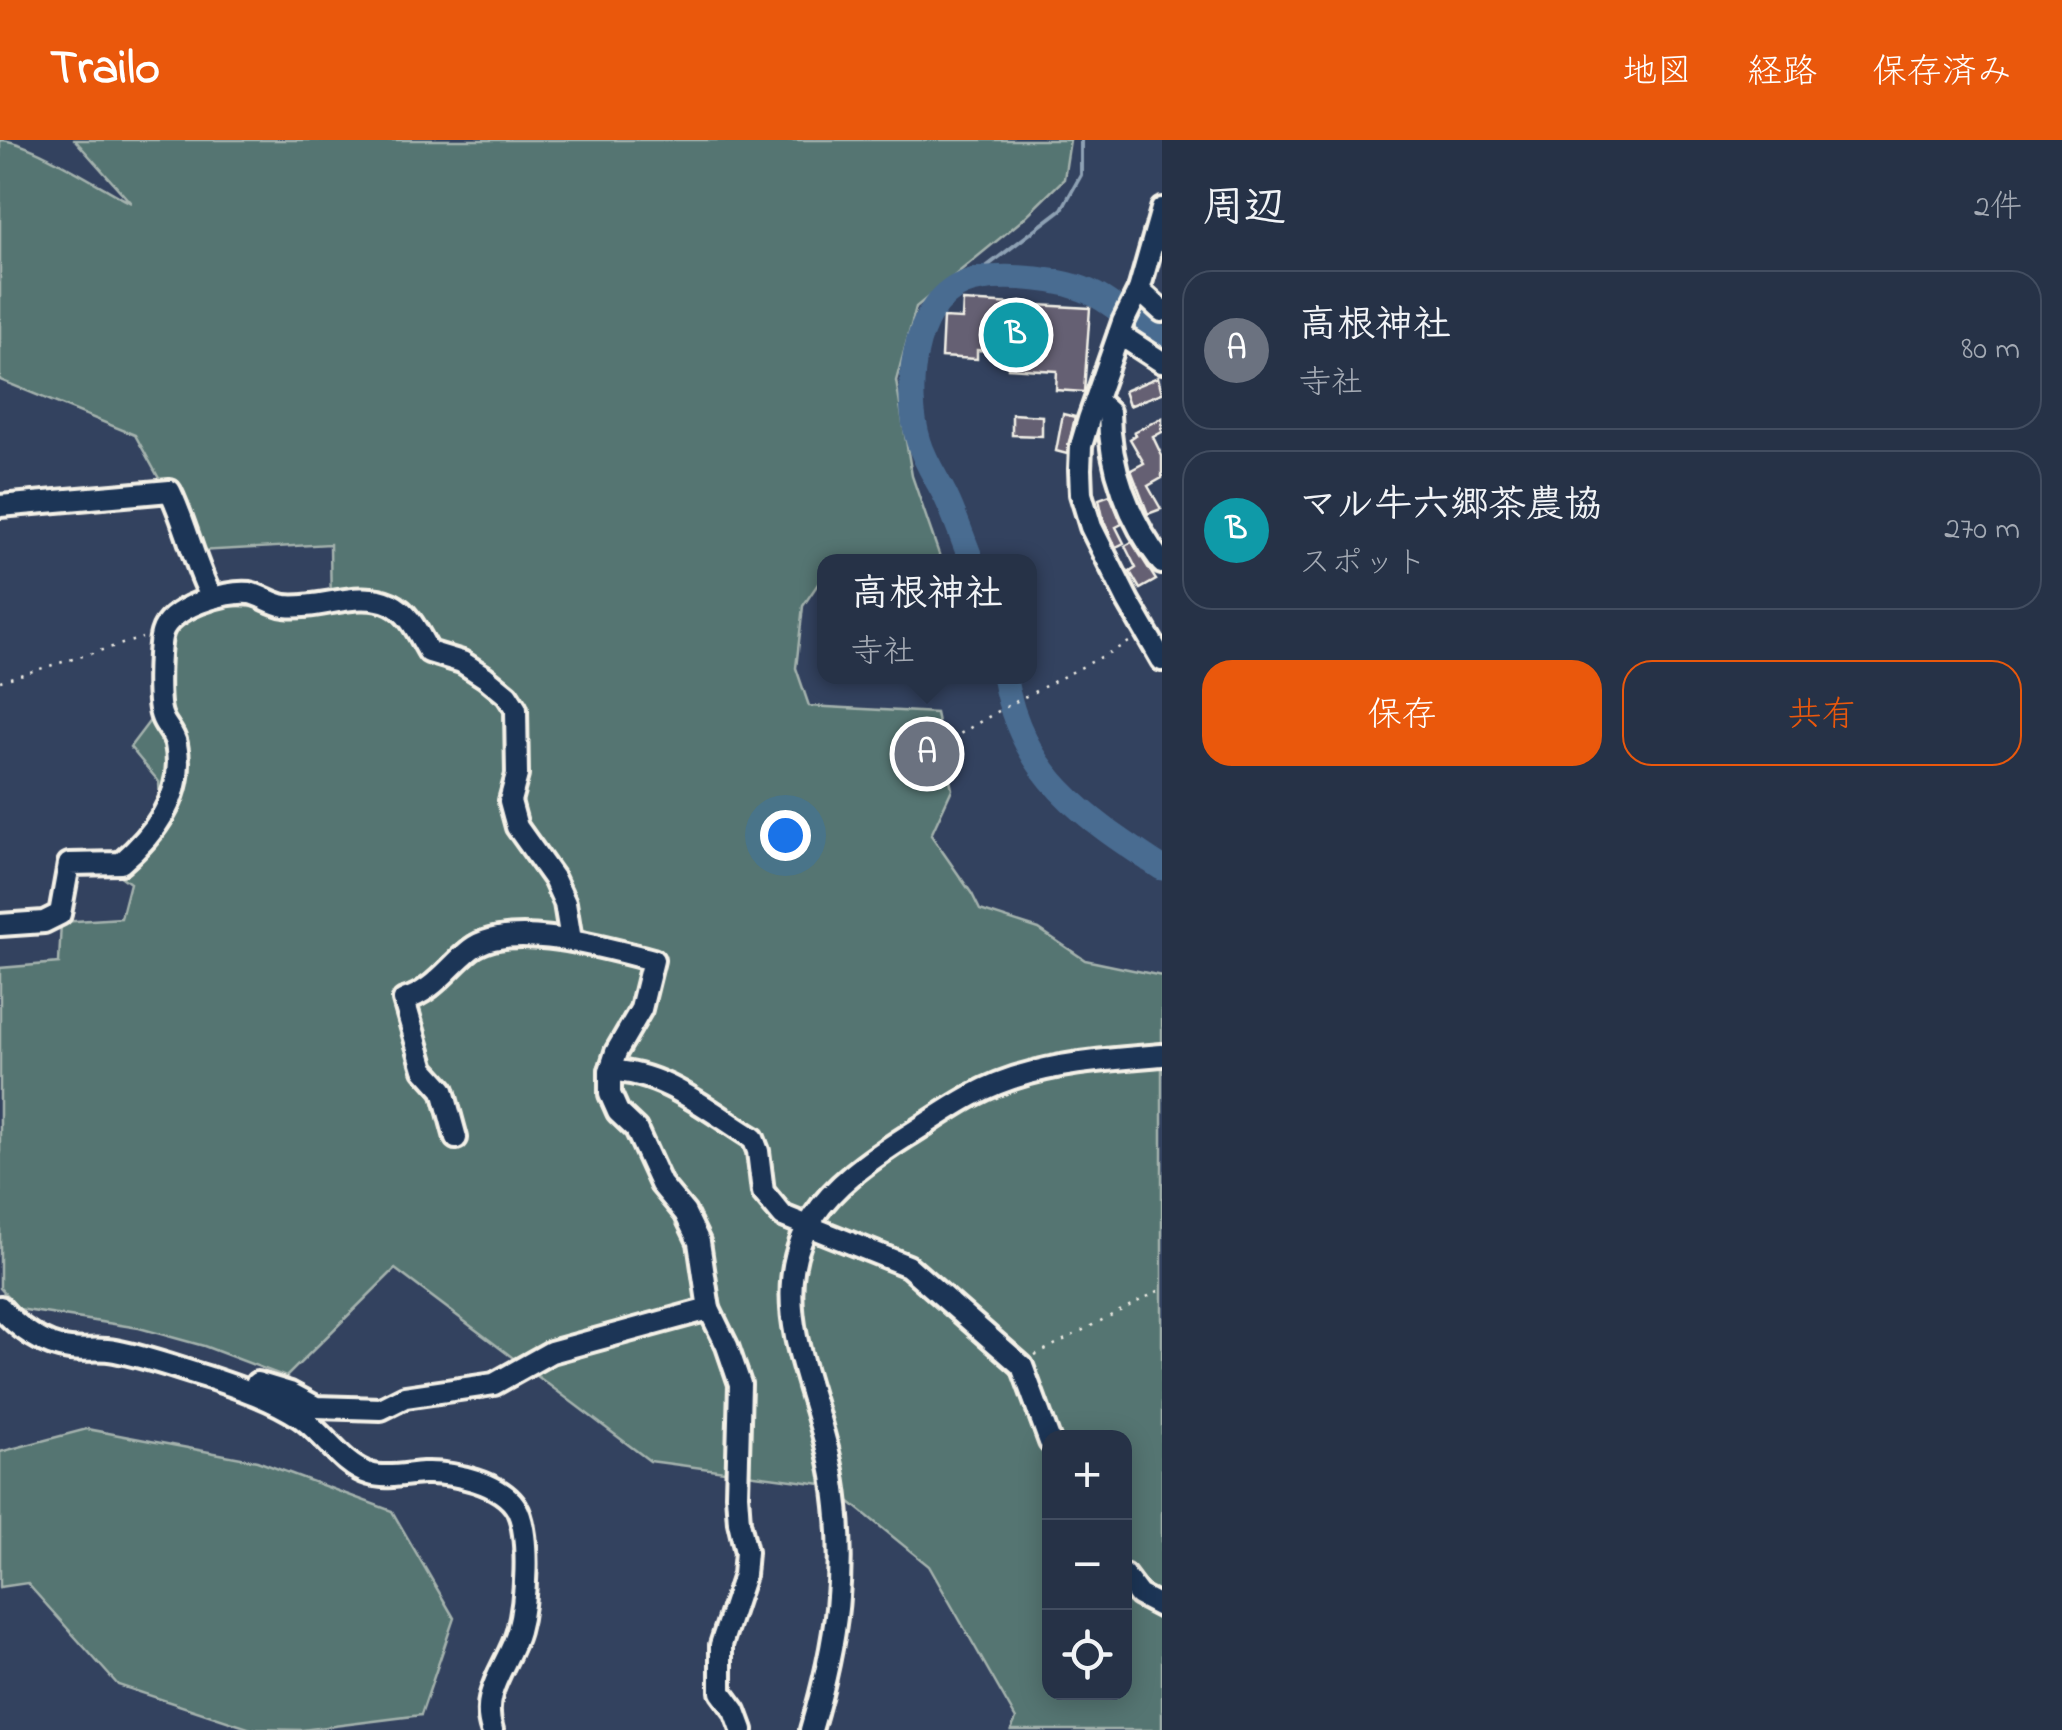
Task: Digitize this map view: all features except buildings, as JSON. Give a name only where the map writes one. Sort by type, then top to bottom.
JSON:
[{"type":"street","points":[[1162,208],[1137,294],[1121,328],[1082,446],[1081,494],[1098,542],[1162,660]]},
{"type":"street","points":[[1137,294],[1162,311]]},
{"type":"street","points":[[1121,328],[1162,362]]},
{"type":"street","points":[[1097,401],[1109,412],[1109,444],[1140,535],[1162,563]]},
{"type":"street","points":[[0,506],[170,491],[212,598]]},
{"type":"street","points":[[0,925],[44,922],[60,914],[68,864],[121,863],[150,838],[171,802],[176,783],[176,744],[160,715],[162,632],[178,614],[212,598],[246,592],[283,606],[368,598],[392,604],[410,620],[428,652],[462,662],[507,695],[516,709],[517,775],[510,801],[517,826],[554,878],[565,903],[571,940]]},
{"type":"street","points":[[456,1138],[443,1090],[424,1069],[404,1000],[418,996],[473,948],[510,936],[571,940],[653,960],[641,1009],[616,1052],[610,1071],[610,1094],[618,1112],[636,1129],[661,1184],[685,1213],[699,1242],[709,1309],[740,1384],[737,1494],[746,1552],[744,1575],[722,1645],[721,1692],[742,1730]]},
{"type":"street","points":[[811,1730],[833,1650],[840,1605],[840,1564],[833,1476],[796,1336],[794,1269],[806,1226],[829,1194],[856,1168],[972,1095],[1032,1072],[1162,1055]]},
{"type":"street","points":[[610,1071],[634,1071],[661,1082],[753,1138],[763,1192],[783,1216],[908,1266],[1022,1366],[1046,1430]]},
{"type":"street","points":[[0,1307],[14,1323],[54,1346],[112,1350],[275,1402],[303,1418],[349,1461],[369,1474],[453,1475],[497,1490],[513,1503],[520,1514],[524,1552],[523,1606],[518,1634],[492,1689],[488,1719],[492,1730]]},
{"type":"street","points":[[211,1379],[242,1379],[290,1392],[316,1407],[381,1409],[405,1396],[494,1384],[551,1352],[709,1309]]},
{"type":"street","points":[[1132,1586],[1162,1607]]},
{"type":"path","points":[[0,680],[162,632]]},
{"type":"path","points":[[943,746],[990,713],[1027,698],[1147,632]]},
{"type":"path","points":[[1022,1366],[1042,1350],[1162,1289]]},
{"type":"green space","points":[[0,140],[47,156],[131,203],[75,140],[1070,140],[1064,179],[1021,221],[916,307],[896,381],[912,476],[939,554],[817,554],[817,585],[803,606],[796,668],[809,706],[936,713],[952,789],[931,835],[980,910],[1039,929],[1085,960],[1162,976],[1162,1730],[1011,1730],[1016,1719],[929,1566],[829,1485],[650,1461],[395,1269],[286,1377],[204,1346],[139,1328],[19,1309],[0,1288],[0,968],[59,963],[61,922],[121,918],[130,883],[115,872],[161,819],[159,782],[130,747],[155,714],[170,628],[219,605],[331,612],[330,544],[199,551],[135,435],[0,380]]},
{"type":"green space","points":[[87,1429],[257,1461],[392,1511],[454,1618],[421,1715],[302,1730],[251,1729],[118,1685],[27,1583],[0,1587],[0,1452]]},
{"type":"waterway","points":[[965,283],[1062,209],[1081,175],[1081,140]]},
{"type":"waterway","points":[[969,554],[914,423],[912,377],[916,354],[922,331],[945,295],[963,284],[989,278],[1065,284],[1100,297],[1162,339]]},
{"type":"waterway","points":[[1006,684],[1025,741],[1060,790],[1082,811],[1162,868]]},
{"type":"place","name":"マル牛六郷茶農協","points":[[1016,335]]},
{"type":"place","name":"高根神社","points":[[927,754]]}]
